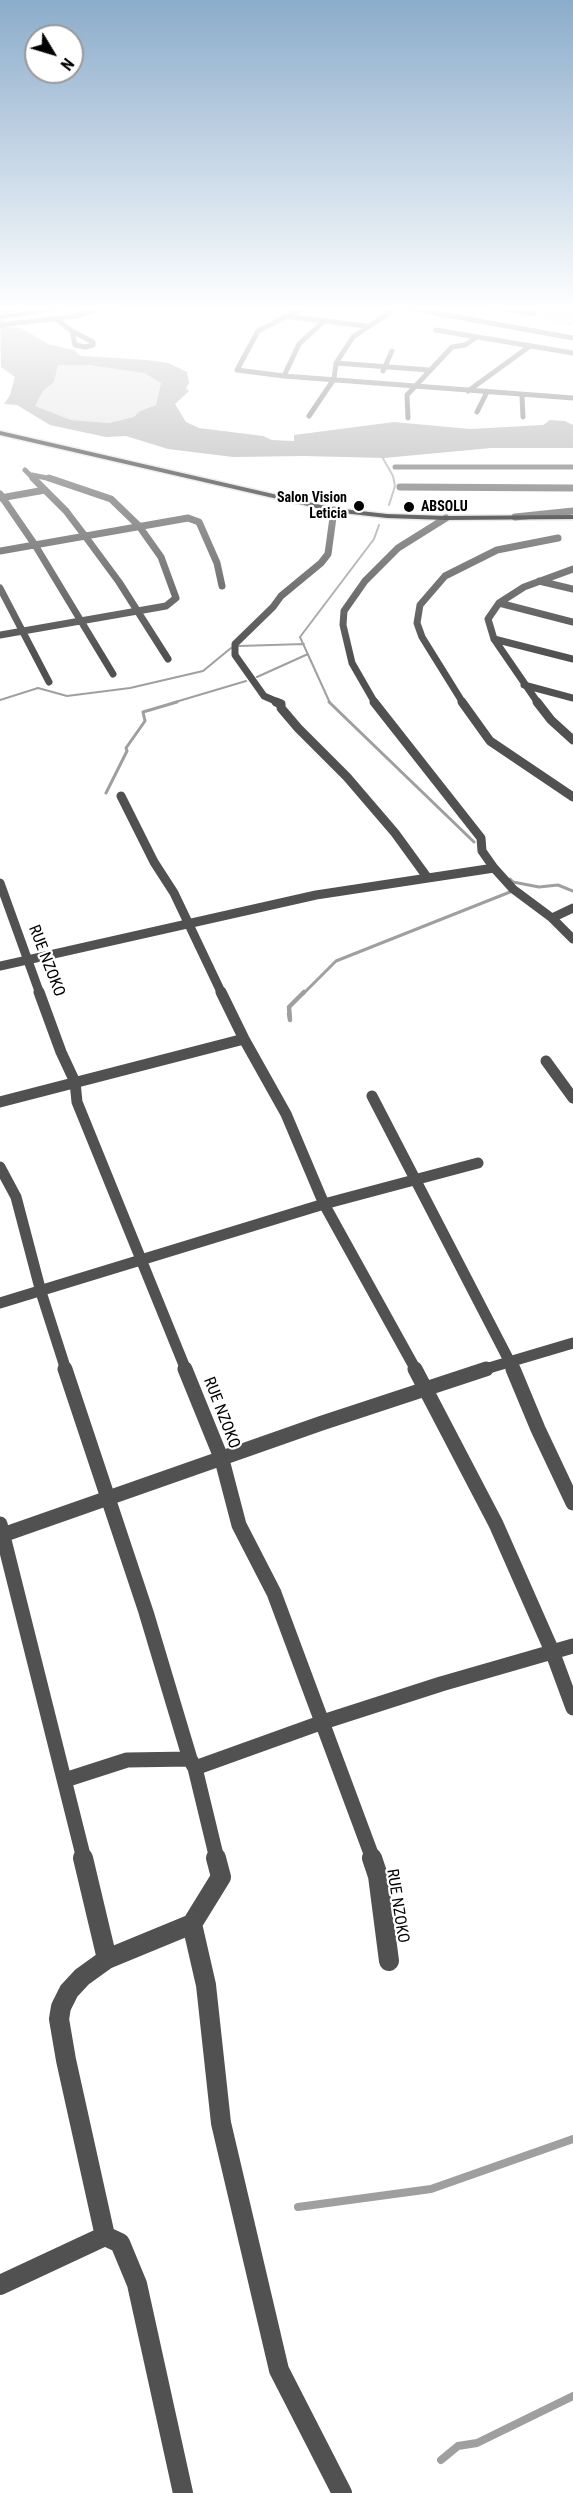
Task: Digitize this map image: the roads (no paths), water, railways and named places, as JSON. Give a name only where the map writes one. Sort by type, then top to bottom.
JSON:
[{"type":"main road","points":[[0,433],[334,510],[387,516],[446,518],[573,517]]},
{"type":"street","points":[[395,467],[573,467]]},
{"type":"street","points":[[25,470],[86,536],[119,582],[168,659]]},
{"type":"street","points":[[0,635],[166,606],[176,598],[161,557],[139,526],[111,500],[59,480],[32,476]]},
{"type":"street","points":[[400,487],[573,488]]},
{"type":"street","points":[[45,489],[1,496],[35,545],[113,675]]},
{"type":"street","points":[[334,510],[328,554],[321,563],[281,596],[273,607],[235,644],[235,655],[264,696],[281,704],[281,708],[298,728],[346,777],[395,833],[427,877]]},
{"type":"street","points":[[515,517],[573,511]]},
{"type":"street","points":[[0,550],[188,518],[199,522],[217,563],[222,586]]},
{"type":"street","points":[[446,518],[406,542],[386,559],[365,581],[344,611],[343,625],[352,663],[373,701],[481,838],[482,851],[494,868],[513,890],[552,918],[573,939]]},
{"type":"street","points":[[558,538],[497,550],[445,576],[420,605],[417,623],[422,637],[451,687],[490,741],[573,797]]},
{"type":"street","points":[[573,570],[539,580],[499,603],[488,620],[494,639],[524,685],[551,720],[573,740]]},
{"type":"street","points":[[539,580],[573,589]]},
{"type":"street","points":[[0,588],[49,682]]},
{"type":"street","points":[[499,603],[573,622]]},
{"type":"street","points":[[494,639],[573,659]]},
{"type":"street","points":[[524,685],[573,698]]},
{"type":"street","points":[[121,796],[154,862],[174,894],[186,923],[244,1039],[286,1114],[324,1204],[426,1388],[496,1524],[552,1651],[573,1708]]},
{"type":"street","points":[[0,966],[186,923],[344,890],[494,868]]},
{"type":"street","name":"RUE NZOKO","points":[[0,883],[75,1082],[77,1102],[222,1460],[239,1525],[274,1593],[323,1722],[378,1876],[389,1961]]},
{"type":"street","points":[[552,918],[573,908]]},
{"type":"street","points":[[0,1102],[244,1039]]},
{"type":"street","points":[[546,1061],[573,1098]]},
{"type":"street","points":[[372,1096],[510,1361],[573,1503]]},
{"type":"street","points":[[0,1303],[324,1204],[478,1163]]},
{"type":"street","points":[[0,1167],[16,1197],[41,1292],[146,1612],[193,1763],[221,1877],[192,1924],[107,1959],[82,1977],[69,1991],[61,2007],[59,2019],[105,2236]]},
{"type":"street","points":[[107,1959],[65,1780],[1,1532],[222,1460],[426,1388],[573,1343]]},
{"type":"street","points":[[65,1780],[127,1760],[193,1763],[573,1646]]},
{"type":"street","points":[[192,1924],[206,1985],[221,2123],[279,2370],[342,2493]]},
{"type":"street","points":[[0,2285],[105,2236]]},
{"type":"street","points":[[105,2236],[120,2243],[137,2284],[183,2493]]},
{"type":"waterway","points":[[381,455],[393,476],[395,486],[389,505]]},
{"type":"waterway","points":[[303,644],[300,637],[374,539],[379,525]]},
{"type":"waterway","points":[[239,646],[303,644]]},
{"type":"waterway","points":[[303,644],[308,654]]},
{"type":"waterway","points":[[0,700],[38,688],[67,696],[130,688],[203,671],[231,648]]},
{"type":"waterway","points":[[257,677],[308,654]]},
{"type":"waterway","points":[[308,654],[330,703]]},
{"type":"waterway","points":[[172,703],[246,681]]},
{"type":"waterway","points":[[106,793],[127,751],[126,748],[145,721],[143,712],[177,702]]},
{"type":"waterway","points":[[330,703],[474,842]]},
{"type":"waterway","points":[[510,879],[513,882],[539,887],[558,885],[573,891]]},
{"type":"waterway","points":[[303,994],[336,961],[510,892]]},
{"type":"waterway","points":[[289,1014],[290,1020],[289,1007],[304,992]]},
{"type":"waterway","points":[[298,2207],[431,2189],[573,2139]]},
{"type":"waterway","points":[[441,2460],[458,2446],[477,2443],[573,2396]]},
{"type":"place","name":"Salon Vision Leticia","points":[[359,506]]},
{"type":"place","name":"ABSOLU","points":[[409,507]]}]
